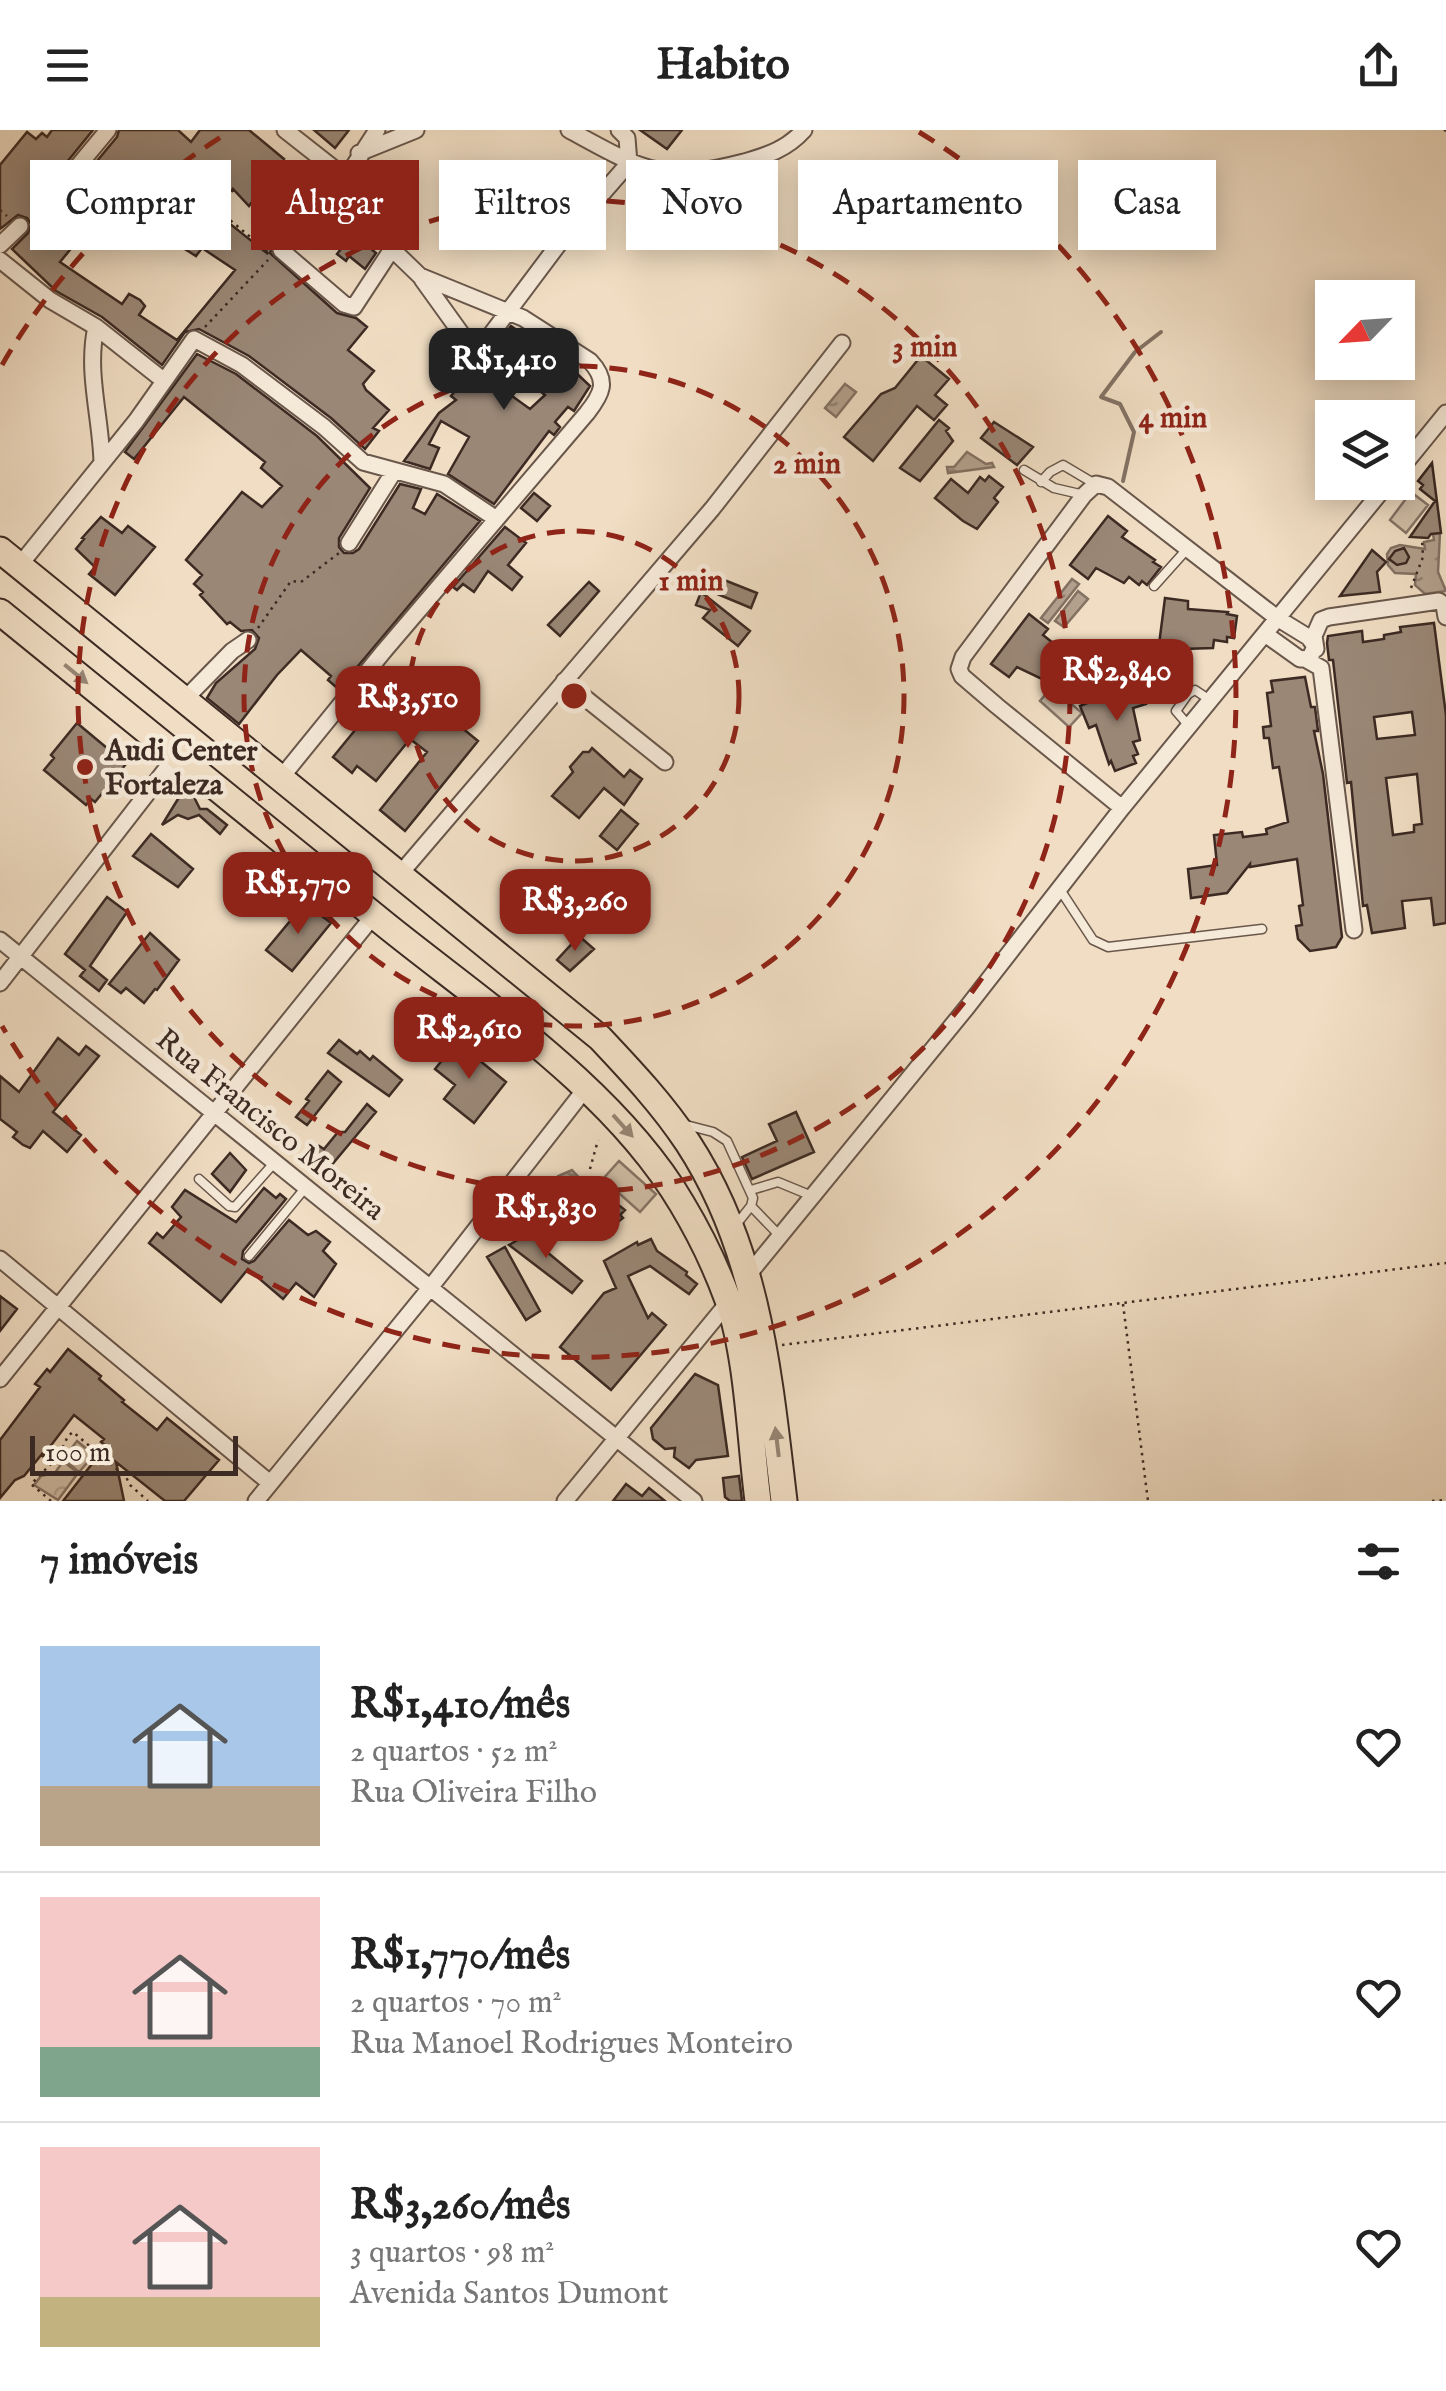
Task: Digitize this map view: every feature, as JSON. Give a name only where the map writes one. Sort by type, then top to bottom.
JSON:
[{"type":"main road","points":[[10,558],[600,1038],[634,1073],[673,1122],[712,1186],[749,1274],[765,1347],[784,1501]]},
{"type":"main road","points":[[0,612],[586,1088],[654,1161],[682,1204],[728,1302],[740,1353],[758,1501]]},
{"type":"main road","points":[[261,824],[285,783]]},
{"type":"main road","points":[[286,844],[317,808]]},
{"type":"main road","points":[[740,1353],[765,1347]]},
{"type":"street","points":[[82,160],[108,130]]},
{"type":"street","points":[[285,130],[323,160]]},
{"type":"street","points":[[356,160],[377,130]]},
{"type":"street","points":[[360,153],[416,130]]},
{"type":"street","points":[[568,130],[626,161]]},
{"type":"street","points":[[618,130],[627,138],[629,160]]},
{"type":"street","points":[[746,160],[786,147],[804,130]]},
{"type":"street","points":[[393,250],[420,276],[470,342],[487,342],[561,241],[626,166]]},
{"type":"street","points":[[0,245],[20,226]]},
{"type":"street","points":[[278,253],[344,304],[354,307],[391,250]]},
{"type":"street","points":[[0,260],[163,380]]},
{"type":"street","points":[[285,783],[495,518],[602,393],[602,377],[590,361],[523,318],[420,276]]},
{"type":"street","points":[[96,328],[91,362],[102,431],[102,463]]},
{"type":"street","points":[[10,558],[102,463],[194,339],[242,365],[364,462],[444,484],[495,518]]},
{"type":"street","points":[[400,874],[745,470],[842,343]]},
{"type":"street","points":[[1415,451],[1446,413]]},
{"type":"street","points":[[350,543],[393,472]]},
{"type":"street","points":[[1122,808],[962,676],[959,669],[962,657],[1090,490],[1108,488],[1301,633],[1321,668],[1354,930]]},
{"type":"street","points":[[566,1501],[1374,500]]},
{"type":"street","points":[[1301,633],[1321,620],[1413,604],[1442,602],[1446,618]]},
{"type":"street","points":[[1310,653],[1321,620]]},
{"type":"street","points":[[1265,634],[1310,653]]},
{"type":"street","points":[[185,699],[248,640]]},
{"type":"street","points":[[564,681],[665,762]]},
{"type":"street","points":[[0,983],[177,755]]},
{"type":"street","points":[[0,1379],[374,915]]},
{"type":"street","name":"Rua Francisco Moreira","points":[[0,940],[694,1501]]},
{"type":"street","points":[[256,1501],[586,1088]]},
{"type":"street","points":[[0,1259],[270,1483]]},
{"type":"lane","points":[[1042,482],[1050,472],[1063,466],[1090,490]]},
{"type":"lane","points":[[1024,470],[1042,482],[1090,490]]},
{"type":"lane","points":[[1154,586],[1188,548]]},
{"type":"lane","points":[[1059,888],[1093,940],[1108,947],[1262,930]]},
{"type":"lane","points":[[673,1122],[721,1136],[751,1190],[751,1206],[732,1229]]},
{"type":"lane","points":[[198,1180],[229,1206],[236,1206],[275,1162]]},
{"type":"lane","points":[[751,1190],[778,1182],[812,1196]]},
{"type":"lane","points":[[249,1256],[306,1187]]},
{"type":"lane","points":[[751,1206],[780,1236]]},
{"type":"path","points":[[231,220],[278,253]]},
{"type":"path","points":[[1413,604],[1411,588],[1422,562],[1422,538]]},
{"type":"path","points":[[248,640],[291,581],[301,582],[350,543]]},
{"type":"path","points":[[590,1169],[598,1140]]},
{"type":"path","points":[[765,1347],[1446,1263]]},
{"type":"path","points":[[1123,1303],[1148,1501]]},
{"type":"path","points":[[52,1501],[32,1484],[58,1457],[74,1432],[148,1501]]},
{"type":"path","points":[[1432,1501],[1446,1500]]},
{"type":"green space","points":[[1415,495],[1428,505],[1406,533],[1390,520],[1405,500],[1415,500]]},
{"type":"green space","points":[[1052,687],[1082,713],[1069,727],[1040,701]]},
{"type":"green space","points":[[619,1161],[656,1194],[640,1212],[603,1179]]},
{"type":"green space","points":[[77,1441],[94,1455],[79,1472],[63,1459]]},
{"type":"green space","points":[[63,1461],[78,1473],[58,1500],[34,1485],[41,1476],[55,1473]]},
{"type":"water","points":[[845,384],[856,392],[836,417],[825,408]]},
{"type":"water","points":[[967,452],[994,467],[948,473],[947,467],[954,467]]},
{"type":"water","points":[[1440,533],[1438,572],[1446,591],[1425,594],[1415,585],[1416,574],[1395,573],[1388,565],[1387,554],[1400,545],[1425,549],[1424,542],[1434,540],[1433,534]]},
{"type":"water","points":[[1072,579],[1079,584],[1048,623],[1041,618]]},
{"type":"water","points":[[1078,591],[1088,599],[1064,627],[1055,621]]},
{"type":"water","points":[[572,1170],[589,1188],[583,1192],[601,1207],[600,1218],[595,1222],[586,1221],[578,1209],[555,1197],[558,1176]]},
{"type":"building","points":[[52,130],[93,130],[69,160],[30,160],[30,222],[18,215],[0,229],[0,165],[27,132],[36,139],[42,133],[47,137]]},
{"type":"building","points":[[119,130],[178,130],[191,142],[200,130],[249,130],[284,159],[251,160],[249,206],[232,191],[231,160],[98,160]]},
{"type":"building","points":[[314,130],[349,130],[335,148]]},
{"type":"building","points":[[640,130],[682,130],[667,149]]},
{"type":"building","points":[[231,225],[251,241],[251,250],[268,254],[266,250],[271,250],[270,253],[337,313],[356,318],[367,327],[348,350],[374,371],[363,384],[389,410],[373,428],[379,431],[365,449],[249,356],[199,329],[185,332],[162,365],[102,317],[56,291],[12,249],[30,227],[30,250],[70,250],[60,262],[122,304],[129,294],[140,300],[145,306],[139,315],[177,340],[235,270],[205,250],[231,250]]},
{"type":"building","points":[[340,250],[376,253],[365,269],[349,256],[346,261],[337,254]]},
{"type":"building","points":[[511,326],[590,386],[574,411],[568,407],[555,422],[560,427],[554,435],[549,431],[494,504],[448,474],[469,437],[441,421],[429,444],[439,448],[430,469],[404,461],[439,413],[456,400],[451,396],[483,356],[492,352]],"holes":[[[525,379],[545,395],[530,409],[512,396]]]},
{"type":"building","points":[[197,354],[236,374],[317,436],[370,488],[339,538],[344,553],[359,549],[400,484],[421,489],[413,508],[425,514],[437,494],[480,521],[342,685],[336,687],[328,680],[331,676],[301,650],[239,724],[207,698],[216,683],[255,649],[259,638],[252,630],[241,631],[230,622],[227,624],[200,595],[203,592],[194,584],[202,575],[186,560],[242,492],[262,507],[282,486],[261,468],[265,462],[184,397],[134,459],[125,452]]},
{"type":"building","points":[[921,356],[949,379],[935,395],[947,405],[934,420],[917,406],[873,461],[844,437],[881,394],[895,388]]},
{"type":"building","points":[[939,420],[949,428],[946,431],[953,441],[920,481],[900,468]]},
{"type":"building","points":[[994,422],[1033,447],[1017,465],[981,438]]},
{"type":"building","points":[[1432,463],[1441,533],[1428,538],[1410,537],[1435,501],[1420,489],[1423,485],[1418,481]]},
{"type":"building","points":[[989,476],[1003,487],[994,498],[998,502],[977,529],[935,498],[951,479],[968,493],[980,477],[985,481]]},
{"type":"building","points":[[534,493],[550,506],[537,521],[521,508]]},
{"type":"building","points":[[1108,516],[1127,531],[1122,537],[1161,567],[1147,585],[1142,581],[1139,585],[1129,577],[1124,583],[1096,568],[1088,579],[1070,565]]},
{"type":"building","points":[[101,517],[122,533],[128,526],[155,547],[115,595],[89,574],[95,567],[76,549]]},
{"type":"building","points":[[505,527],[526,543],[508,565],[522,577],[512,590],[488,571],[474,592],[463,584],[457,590],[453,587]]},
{"type":"building","points":[[1404,548],[1409,557],[1406,563],[1397,565],[1389,559],[1395,551]]},
{"type":"building","points":[[1372,550],[1386,562],[1377,572],[1380,592],[1340,596]]},
{"type":"building","points":[[709,574],[757,593],[751,608],[703,588]]},
{"type":"building","points":[[589,582],[599,591],[560,636],[548,625]]},
{"type":"building","points":[[701,592],[750,631],[738,646],[703,618],[710,610],[696,605]]},
{"type":"building","points":[[1165,598],[1188,601],[1188,609],[1237,616],[1234,638],[1227,637],[1227,642],[1214,640],[1213,648],[1182,649],[1180,663],[1157,660]]},
{"type":"building","points":[[1029,614],[1048,629],[1043,635],[1082,666],[1069,684],[1063,680],[1060,684],[1050,676],[1046,681],[1017,667],[1009,677],[991,664]]},
{"type":"building","points":[[1434,623],[1446,715],[1446,923],[1434,925],[1431,898],[1402,901],[1405,928],[1372,933],[1367,905],[1363,906],[1351,782],[1347,783],[1333,660],[1329,660],[1327,643],[1328,636],[1362,631],[1363,642],[1384,639],[1384,635],[1401,632],[1400,627]],"holes":[[[1412,712],[1415,735],[1377,739],[1374,717]],[[1417,774],[1422,824],[1414,825],[1414,832],[1393,835],[1386,778]]]},
{"type":"building","points":[[1305,677],[1311,707],[1315,707],[1318,731],[1314,731],[1323,774],[1342,937],[1336,947],[1310,951],[1298,939],[1296,926],[1302,925],[1299,906],[1303,905],[1297,859],[1250,864],[1227,893],[1191,898],[1188,869],[1217,865],[1214,835],[1267,834],[1266,829],[1288,822],[1279,767],[1273,768],[1269,738],[1264,738],[1263,727],[1271,726],[1267,693],[1273,692],[1271,681]]},
{"type":"building","points":[[406,682],[478,741],[405,831],[380,810],[427,752],[410,739],[376,781],[357,766],[352,773],[333,757],[365,718],[372,724]]},
{"type":"building","points":[[1137,682],[1146,704],[1133,708],[1140,740],[1133,742],[1138,754],[1133,756],[1136,763],[1115,771],[1096,725],[1089,728],[1080,706]]},
{"type":"building","name":"Audi Center Fortaleza","points":[[77,723],[126,764],[95,802],[91,799],[86,805],[44,770]]},
{"type":"building","points":[[592,748],[624,777],[630,770],[642,779],[624,805],[604,788],[579,818],[552,796],[573,772],[570,767]]},
{"type":"building","points":[[184,795],[194,797],[200,809],[207,809],[227,825],[220,834],[199,815],[188,819],[178,815],[162,825]]},
{"type":"building","points":[[621,810],[638,824],[617,850],[600,836]]},
{"type":"building","points":[[151,834],[193,869],[178,887],[133,856]]},
{"type":"building","points":[[107,897],[127,912],[90,966],[107,980],[99,991],[80,976],[85,970],[65,954]]},
{"type":"building","points":[[305,903],[331,923],[292,971],[266,950]]},
{"type":"building","points":[[150,933],[179,960],[144,1003],[126,988],[121,993],[109,984]]},
{"type":"building","points":[[579,936],[594,949],[570,971],[557,960]]},
{"type":"building","points":[[58,1038],[79,1055],[86,1046],[99,1056],[53,1112],[81,1135],[67,1152],[43,1131],[30,1148],[23,1145],[13,1137],[17,1132],[0,1119],[0,1076],[19,1092]]},
{"type":"building","points":[[339,1040],[357,1054],[360,1051],[370,1060],[373,1056],[402,1080],[389,1096],[328,1053]]},
{"type":"building","points":[[457,1042],[506,1082],[474,1123],[444,1099],[455,1085],[435,1069]]},
{"type":"building","points":[[328,1071],[341,1082],[307,1125],[296,1117]]},
{"type":"building","points":[[367,1104],[376,1112],[330,1167],[318,1167],[308,1160],[319,1146],[324,1149],[338,1132],[345,1132]]},
{"type":"building","points":[[796,1112],[814,1152],[752,1179],[742,1157],[777,1141],[769,1124]]},
{"type":"building","points":[[230,1153],[246,1170],[230,1192],[212,1174]]},
{"type":"building","points":[[264,1188],[276,1198],[280,1194],[286,1199],[243,1251],[242,1259],[254,1261],[289,1220],[308,1235],[316,1231],[330,1242],[323,1251],[336,1264],[314,1297],[296,1283],[283,1299],[248,1269],[221,1302],[149,1243],[157,1233],[163,1238],[181,1217],[172,1207],[185,1190],[236,1222]]},
{"type":"building","points":[[605,1200],[612,1200],[625,1210],[620,1215],[623,1218],[608,1230],[596,1220],[599,1216],[594,1212]]},
{"type":"building","points":[[533,1231],[547,1252],[582,1281],[572,1293],[509,1245]]},
{"type":"building","points":[[651,1239],[657,1251],[697,1284],[689,1294],[650,1266],[628,1276],[648,1318],[652,1313],[666,1325],[611,1390],[560,1347],[604,1293],[616,1288],[604,1261],[637,1242],[638,1245]]},
{"type":"building","points":[[505,1247],[540,1311],[526,1320],[487,1257]]},
{"type":"building","points":[[0,1296],[17,1309],[0,1331]]},
{"type":"building","points":[[68,1349],[157,1430],[167,1418],[219,1460],[184,1501],[165,1501],[116,1462],[124,1501],[63,1501],[106,1446],[101,1442],[104,1439],[74,1415],[43,1456],[0,1498],[0,1440],[40,1387],[35,1384]]},
{"type":"building","points":[[695,1374],[718,1385],[728,1456],[696,1460],[689,1468],[674,1457],[675,1448],[665,1449],[653,1439],[651,1428]]},
{"type":"building","points":[[739,1476],[742,1501],[730,1501],[725,1497],[723,1478]]},
{"type":"building","points":[[626,1484],[642,1496],[649,1488],[665,1501],[613,1501]]},
{"type":"waterway","points":[[1123,481],[1134,432],[1120,404],[1101,397],[1135,352],[1161,332]]},
{"type":"place","name":"Audi Center Fortaleza","points":[[85,767]]}]
